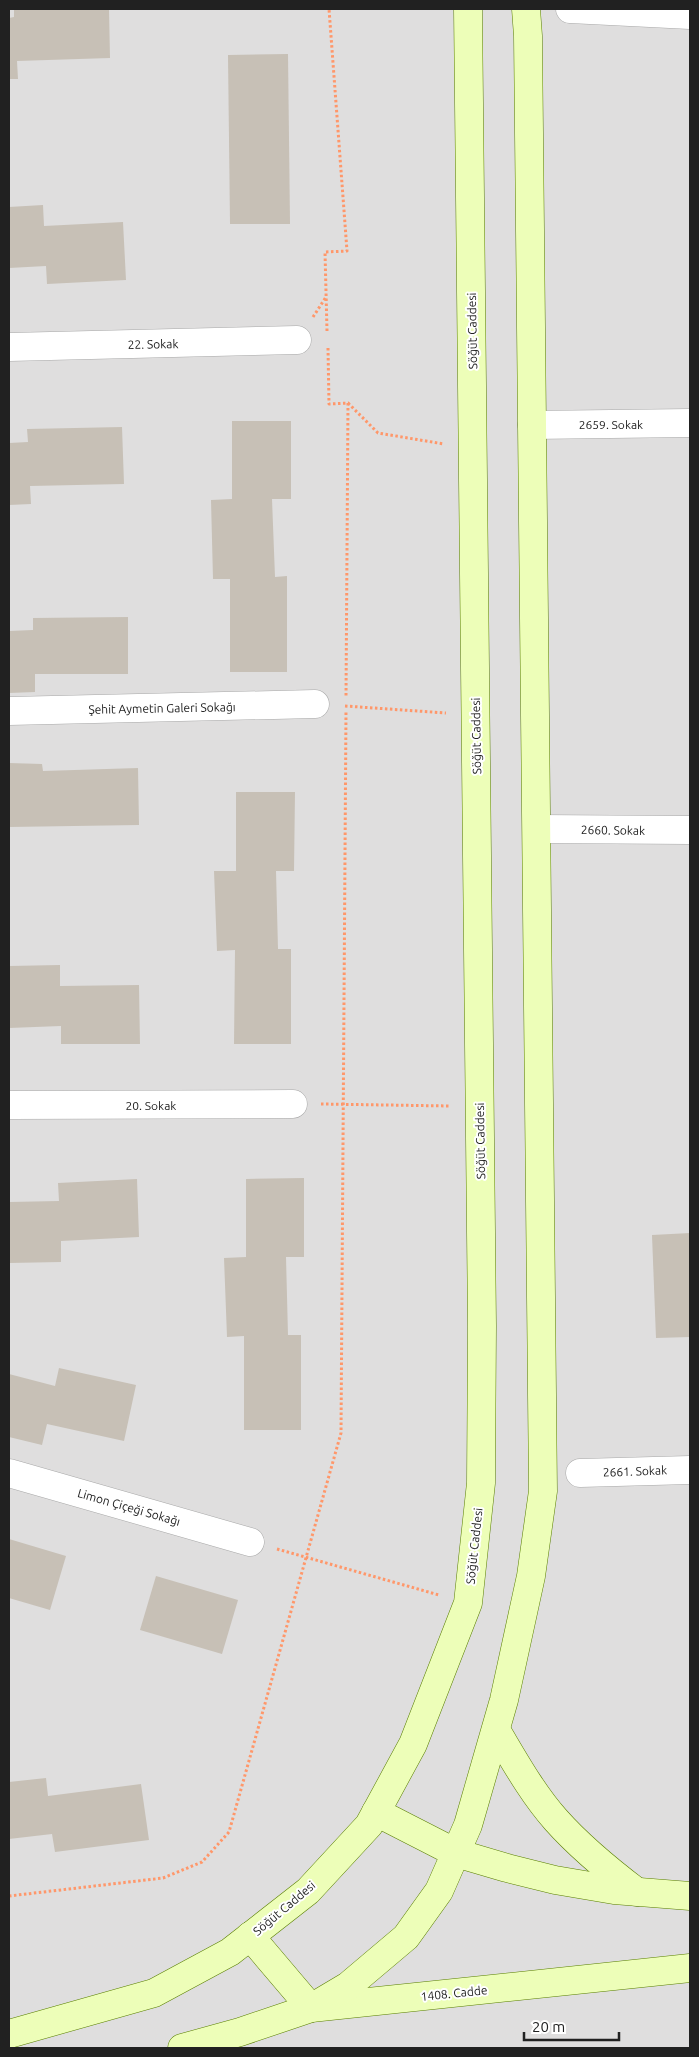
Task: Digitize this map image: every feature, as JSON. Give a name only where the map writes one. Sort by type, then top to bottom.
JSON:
[{"type":"main road","name":"Söğüt Caddesi","points":[[9,2034],[154,1993],[230,1952],[308,1890],[369,1825],[413,1744],[468,1603],[481,1484],[482,1316],[468,9]]},
{"type":"main road","points":[[182,2048],[240,2032],[310,2008],[348,1986],[406,1937],[439,1891],[468,1825],[496,1730],[531,1576],[544,1491],[528,36],[526,9]]},
{"type":"main road","points":[[496,1730],[524,1776],[555,1818],[594,1859],[637,1892]]},
{"type":"main road","points":[[376,1812],[456,1853],[555,1880],[614,1890],[690,1896]]},
{"type":"main road","points":[[250,1936],[310,2008]]},
{"type":"main road","name":"1408. Cadde","points":[[310,2008],[690,1968]]},
{"type":"street","points":[[570,9],[690,15]]},
{"type":"street","name":"22. Sokak","points":[[9,347],[297,340]]},
{"type":"street","name":"2659. Sokak","points":[[532,425],[690,423]]},
{"type":"street","name":"Şehit Aymetin Galeri Sokağı","points":[[9,711],[315,704]]},
{"type":"street","name":"2660. Sokak","points":[[537,829],[690,830]]},
{"type":"street","name":"20. Sokak","points":[[9,1105],[293,1104]]},
{"type":"street","name":"2661. Sokak","points":[[580,1473],[690,1470]]},
{"type":"street","name":"Limon Çiçeği Sokağı","points":[[9,1473],[250,1542]]},
{"type":"path","points":[[327,336],[325,252],[347,251],[329,9]]},
{"type":"path","points":[[328,345],[329,404],[348,403],[378,433],[473,449]]},
{"type":"path","points":[[9,1896],[162,1878],[202,1862],[229,1832],[341,1433],[348,403]]},
{"type":"path","points":[[315,704],[476,716]]},
{"type":"path","points":[[293,1104],[480,1107]]},
{"type":"path","points":[[250,1542],[468,1603]]},
{"type":"shaded area","points":[[9,9],[690,9],[690,2048],[9,2048]]},
{"type":"building","points":[[14,9],[109,9],[110,58],[17,61],[18,79],[9,79],[9,18],[14,17]]},
{"type":"building","points":[[288,54],[290,224],[230,224],[228,55]]},
{"type":"building","points":[[43,205],[44,226],[123,222],[126,280],[47,284],[46,266],[9,268],[9,207]]},
{"type":"building","points":[[232,421],[291,421],[291,499],[272,499],[275,577],[287,576],[287,672],[230,672],[230,579],[213,579],[211,500],[232,499]]},
{"type":"building","points":[[122,427],[124,484],[30,486],[31,504],[9,505],[9,443],[28,442],[27,429]]},
{"type":"building","points":[[128,617],[128,674],[35,674],[35,692],[9,693],[9,631],[33,630],[33,618]]},
{"type":"building","points":[[9,763],[42,764],[43,771],[138,768],[139,825],[9,827]]},
{"type":"building","points":[[236,792],[295,792],[294,871],[276,871],[278,949],[291,949],[291,1044],[234,1044],[235,950],[217,951],[214,871],[236,871]]},
{"type":"building","points":[[60,965],[60,986],[139,985],[140,1044],[61,1044],[61,1026],[9,1028],[9,966]]},
{"type":"building","points":[[304,1178],[304,1257],[286,1257],[288,1335],[301,1335],[301,1430],[244,1430],[244,1336],[227,1337],[224,1258],[246,1257],[246,1179]]},
{"type":"building","points":[[137,1179],[139,1237],[61,1241],[61,1262],[9,1263],[9,1202],[59,1201],[58,1183]]},
{"type":"building","points":[[690,1233],[690,1337],[656,1338],[652,1235]]},
{"type":"building","points":[[59,1368],[136,1385],[124,1441],[47,1424],[42,1445],[9,1437],[9,1374],[55,1386]]},
{"type":"building","points":[[9,1539],[66,1556],[50,1610],[9,1598]]},
{"type":"building","points":[[156,1576],[238,1600],[222,1654],[140,1630]]},
{"type":"building","points":[[46,1778],[48,1796],[141,1784],[149,1840],[55,1852],[52,1834],[9,1839],[9,1782]]}]
